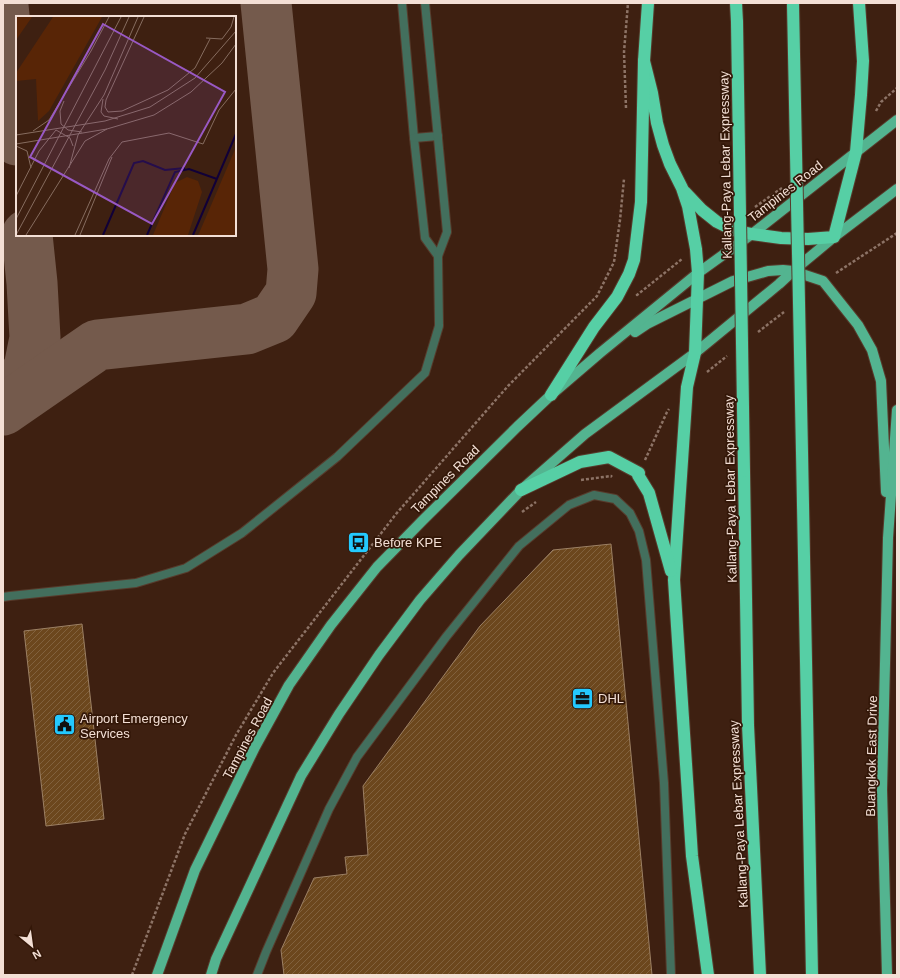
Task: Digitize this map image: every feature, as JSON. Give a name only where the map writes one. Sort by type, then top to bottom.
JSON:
[{"type":"highway","points":[[551,395],[594,327],[617,297],[629,274],[634,260],[640,202],[644,62],[648,3]]},
{"type":"highway","name":"Kallang-Paya Lebar Expressway","points":[[736,3],[748,725],[760,975]]},
{"type":"highway","points":[[793,3],[812,975]]},
{"type":"highway","points":[[682,188],[702,210],[717,222],[732,230],[781,238],[808,239],[834,237],[856,152],[863,61],[859,3]]},
{"type":"highway","points":[[644,62],[663,145],[670,164],[682,188],[688,206],[696,249],[698,273],[695,353],[687,387],[674,580],[692,856],[708,975]]},
{"type":"highway","points":[[521,490],[580,462],[609,457],[639,473],[638,475],[649,493],[674,580]]},
{"type":"main road","name":"Tampines Road","points":[[157,975],[195,870],[255,747],[289,685],[331,625],[377,567],[479,464],[551,395],[698,273],[752,234],[897,120]]},
{"type":"main road","points":[[211,975],[216,959],[301,776],[339,714],[378,655],[420,600],[459,555],[521,490],[585,434],[695,353],[834,237],[897,189]]},
{"type":"main road","points":[[617,339],[630,335],[647,324],[733,281],[768,272],[783,270],[793,271],[823,281],[858,325],[872,350],[881,381],[888,538]]},
{"type":"main road","points":[[888,538],[897,410]]},
{"type":"main road","name":"Buangkok East Drive","points":[[887,975],[882,790],[888,538]]},
{"type":"lane","points":[[402,3],[414,138],[425,238],[438,256]]},
{"type":"lane","points":[[3,597],[136,582],[186,568],[242,533],[338,457],[425,373],[439,326],[438,256],[447,232],[425,3]]},
{"type":"lane","points":[[414,138],[438,136]]},
{"type":"lane","points":[[257,975],[329,809],[357,757],[446,637],[519,546],[569,505],[594,495],[615,499],[630,513],[639,531],[646,560],[664,783],[672,975]]},
{"type":"path","points":[[626,114],[624,52],[628,3]]},
{"type":"path","points":[[614,262],[625,175]]},
{"type":"path","points":[[639,473],[667,412]]},
{"type":"path","points":[[576,482],[583,479],[611,476],[617,480]]},
{"type":"path","points":[[521,513],[539,500]]},
{"type":"building","points":[[611,544],[652,975],[284,975],[281,950],[314,878],[347,874],[345,857],[368,855],[363,786],[480,626],[553,550]]},
{"type":"building","name":"Airport Emergency Services","points":[[82,624],[104,819],[46,826],[24,631]]},
{"type":"taxiway","points":[[3,410],[97,345],[247,329],[274,318],[291,293],[293,269],[266,3]]},
{"type":"taxiway","points":[[3,6],[16,130]]},
{"type":"taxiway","points":[[3,404],[12,395],[29,368],[35,338],[32,283],[27,236]]},
{"type":"place","name":"Before KPE","points":[[358,542]]},
{"type":"place","name":"DHL","points":[[583,698]]},
{"type":"place","name":"Airport Emergency Services","points":[[64,725]]}]
